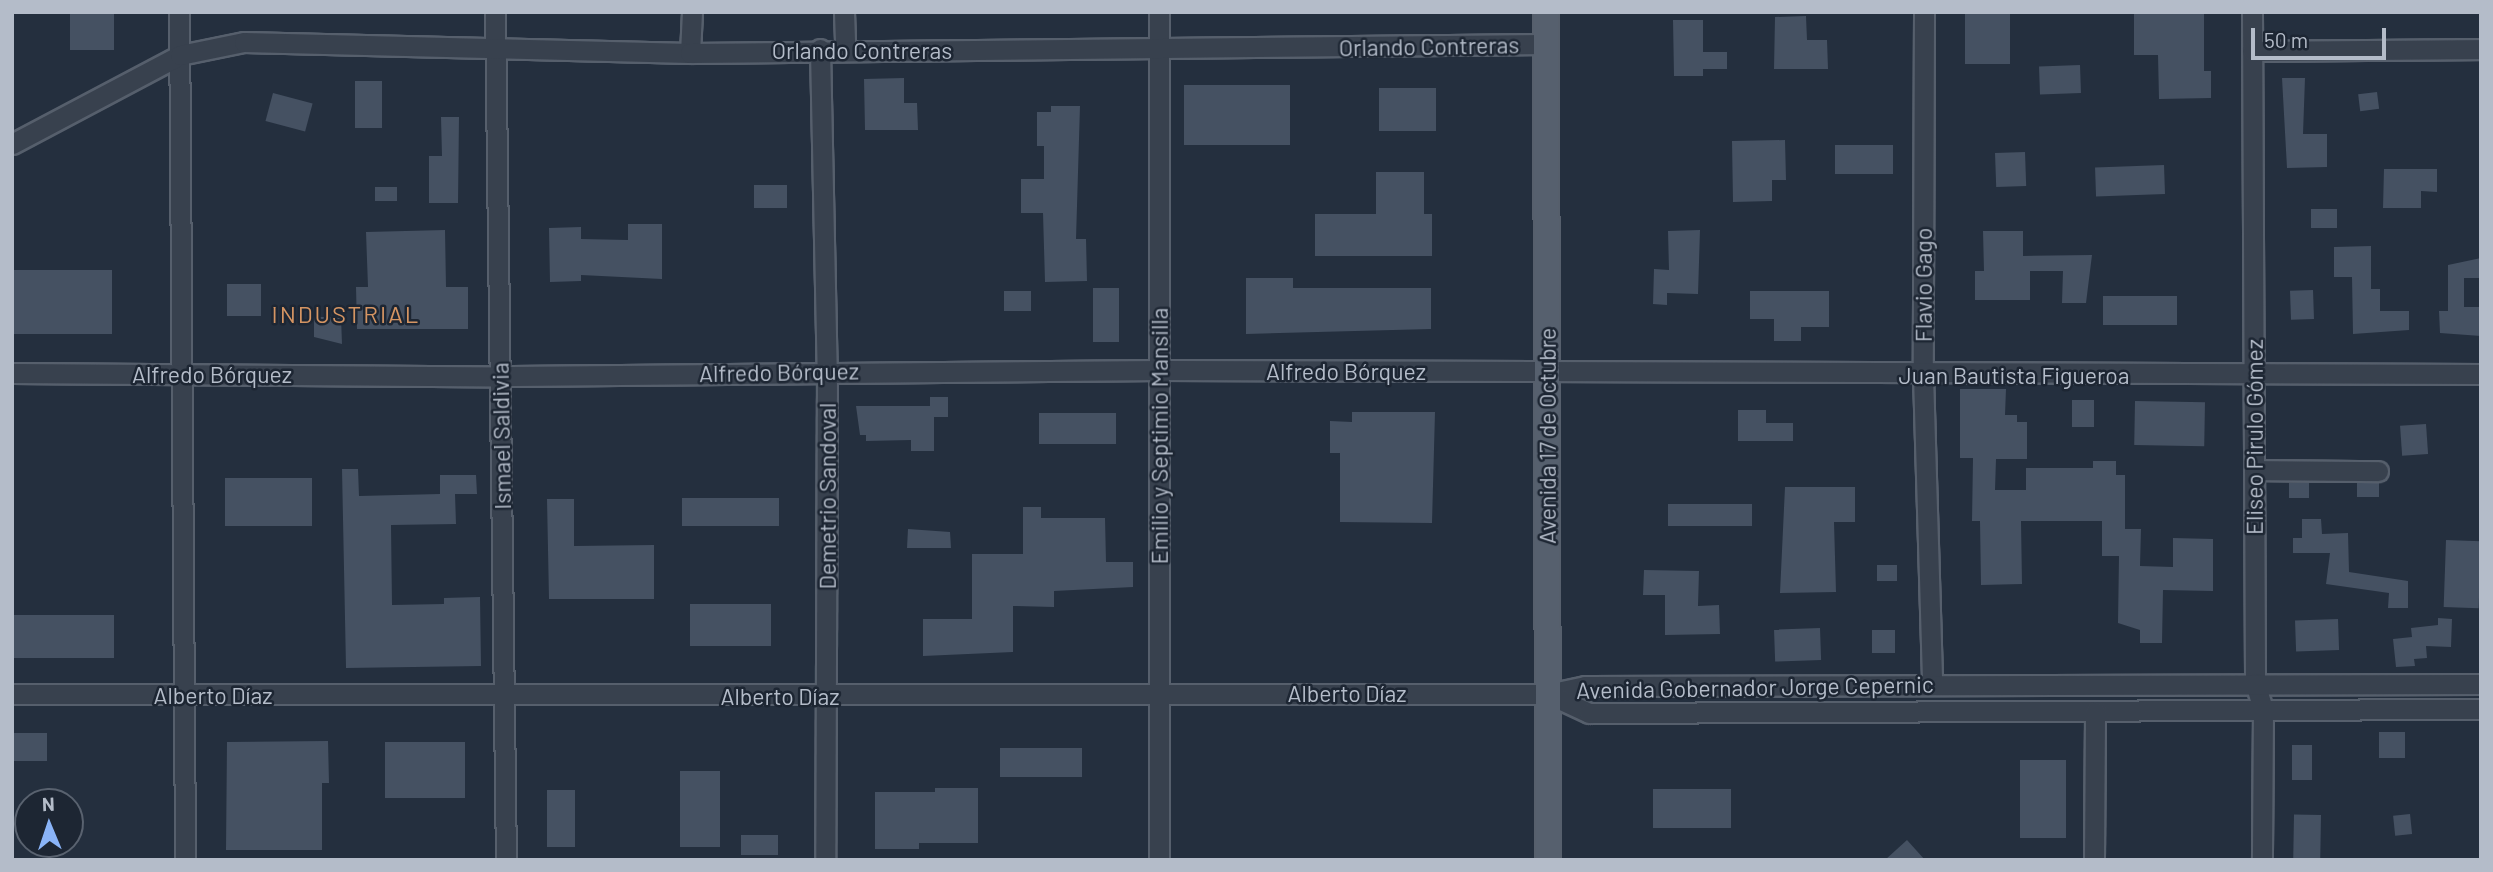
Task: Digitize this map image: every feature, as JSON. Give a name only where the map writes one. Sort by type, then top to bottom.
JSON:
[{"type":"main road","name":"Avenida 17 de Octubre","points":[[1546,12],[1548,860]]},
{"type":"street","points":[[179,12],[185,860]]},
{"type":"street","name":"Ismael Saldivia","points":[[495,12],[506,860]]},
{"type":"street","points":[[690,53],[692,12]]},
{"type":"street","points":[[844,12],[845,49]]},
{"type":"street","name":"Emilio y Septimio Mansilla","points":[[1158,12],[1159,860]]},
{"type":"street","name":"Flavio Gago","points":[[1924,12],[1923,375],[1932,683]]},
{"type":"street","name":"Eliseo Pirulo Gómez","points":[[2252,12],[2255,683],[2263,709],[2262,860]]},
{"type":"street","name":"Orlando Contreras","points":[[12,144],[180,55],[243,42],[690,53],[820,49],[1159,50],[1545,44]]},
{"type":"street","name":"Demetrio Sandoval","points":[[820,49],[827,372],[825,860]]},
{"type":"street","points":[[2252,51],[2481,49]]},
{"type":"street","name":"Alfredo Bórquez","points":[[12,373],[500,376],[1160,370],[1547,372]]},
{"type":"street","name":"Juan Bautista Figueroa","points":[[1547,372],[2253,376],[2481,374]]},
{"type":"street","points":[[2254,470],[2378,471]]},
{"type":"street","name":"Avenida Gobernador Jorge Cepernic","points":[[1548,694],[1585,686],[1932,683],[2481,684]]},
{"type":"street","name":"Alberto Díaz","points":[[12,694],[1548,694]]},
{"type":"street","name":"Avenida Gobernador Jorge Cepernic","points":[[1548,694],[1589,713],[2481,709]]},
{"type":"street","points":[[2094,860],[2095,710]]},
{"type":"building","points":[[70,12],[114,12],[114,50],[70,50]]},
{"type":"building","points":[[1965,12],[2010,12],[2010,64],[1965,64]]},
{"type":"building","points":[[2134,12],[2204,12],[2204,71],[2211,71],[2211,98],[2159,99],[2158,55],[2134,55]]},
{"type":"building","points":[[1806,16],[1807,40],[1827,40],[1828,69],[1774,69],[1775,17]]},
{"type":"building","points":[[1673,20],[1703,20],[1703,52],[1727,52],[1727,69],[1703,69],[1703,76],[1674,76]]},
{"type":"building","points":[[2080,65],[2081,93],[2040,94],[2039,66]]},
{"type":"building","points":[[904,78],[904,103],[917,103],[918,130],[865,130],[864,79]]},
{"type":"building","points":[[2282,78],[2305,78],[2303,134],[2327,134],[2327,167],[2287,168]]},
{"type":"building","points":[[355,81],[382,81],[382,128],[355,128]]},
{"type":"building","points":[[1184,85],[1290,85],[1290,145],[1184,145]]},
{"type":"building","points":[[1379,88],[1436,88],[1436,131],[1379,131]]},
{"type":"building","points":[[2377,92],[2379,109],[2360,111],[2358,94]]},
{"type":"building","points":[[273,93],[313,104],[305,132],[265,121]]},
{"type":"building","points":[[1051,106],[1080,106],[1076,239],[1086,239],[1087,281],[1045,282],[1043,213],[1021,213],[1021,179],[1044,179],[1044,146],[1037,146],[1037,112],[1051,112]]},
{"type":"building","points":[[441,117],[459,117],[458,203],[429,203],[429,156],[442,156]]},
{"type":"building","points":[[1785,140],[1786,180],[1772,180],[1772,201],[1733,202],[1732,141]]},
{"type":"building","points":[[1835,145],[1893,145],[1893,174],[1835,174]]},
{"type":"building","points":[[2025,152],[2026,186],[1996,187],[1995,153]]},
{"type":"building","points":[[2164,165],[2165,194],[2096,196],[2095,167]]},
{"type":"building","points":[[2384,169],[2437,169],[2437,192],[2421,191],[2421,208],[2383,208]]},
{"type":"building","points":[[1376,172],[1424,172],[1424,214],[1432,214],[1432,256],[1315,256],[1315,214],[1376,214]]},
{"type":"building","points":[[754,185],[787,185],[787,208],[754,208]]},
{"type":"building","points":[[375,187],[397,187],[397,201],[375,201]]},
{"type":"building","points":[[2311,209],[2337,209],[2337,228],[2311,228]]},
{"type":"building","points":[[628,224],[662,224],[662,279],[581,275],[581,281],[550,282],[549,228],[581,227],[581,239],[628,240]]},
{"type":"building","points":[[445,230],[446,287],[468,287],[468,329],[357,329],[356,287],[368,287],[366,232]]},
{"type":"building","points":[[1700,230],[1698,294],[1667,293],[1667,305],[1653,304],[1654,269],[1669,270],[1668,231]]},
{"type":"building","points":[[1983,231],[2023,231],[2023,256],[2092,255],[2086,303],[2062,303],[2063,271],[2030,271],[2030,300],[1975,300],[1975,271],[1984,271]]},
{"type":"building","points":[[2371,246],[2371,289],[2380,289],[2380,311],[2409,311],[2409,330],[2353,334],[2352,277],[2334,277],[2334,247]]},
{"type":"building","points":[[2481,258],[2481,278],[2464,278],[2464,307],[2481,307],[2481,336],[2440,333],[2439,311],[2448,311],[2448,265]]},
{"type":"building","points":[[12,270],[112,270],[112,334],[12,334]]},
{"type":"building","points":[[1246,278],[1293,278],[1293,288],[1431,288],[1431,329],[1246,334]]},
{"type":"building","points":[[227,284],[261,284],[261,316],[227,316]]},
{"type":"building","points":[[1093,288],[1119,288],[1119,342],[1093,342]]},
{"type":"building","points":[[2313,290],[2314,319],[2291,320],[2290,291]]},
{"type":"building","points":[[1004,291],[1031,291],[1031,311],[1004,311]]},
{"type":"building","points":[[1750,291],[1829,291],[1829,327],[1801,327],[1801,341],[1774,341],[1774,319],[1750,319]]},
{"type":"building","points":[[2103,296],[2177,296],[2177,325],[2103,325]]},
{"type":"building","points":[[314,317],[341,317],[342,344],[314,337]]},
{"type":"building","points":[[1960,389],[2006,389],[2005,415],[2017,415],[2017,422],[2027,422],[2027,459],[1996,459],[1995,490],[2026,490],[2026,468],[2093,468],[2093,461],[2116,461],[2116,475],[2125,475],[2125,529],[2141,529],[2140,566],[2173,567],[2173,538],[2213,539],[2213,591],[2163,590],[2162,643],[2140,643],[2140,630],[2118,623],[2119,556],[2102,556],[2102,521],[2021,521],[2022,584],[1981,585],[1980,521],[1972,521],[1973,458],[1960,458]]},
{"type":"building","points":[[930,397],[948,397],[948,417],[934,417],[934,451],[911,451],[911,440],[866,441],[866,435],[860,435],[856,406],[930,406]]},
{"type":"building","points":[[2072,400],[2094,400],[2094,427],[2072,427]]},
{"type":"building","points":[[2135,401],[2205,402],[2204,446],[2134,445]]},
{"type":"building","points":[[1738,410],[1766,410],[1766,423],[1793,423],[1793,441],[1738,441]]},
{"type":"building","points":[[1352,412],[1435,412],[1432,523],[1340,522],[1340,453],[1330,453],[1330,421],[1352,422]]},
{"type":"building","points":[[1039,413],[1116,413],[1116,444],[1039,444]]},
{"type":"building","points":[[2426,424],[2428,454],[2402,456],[2400,426]]},
{"type":"building","points":[[342,469],[358,469],[359,496],[440,494],[440,475],[476,475],[477,494],[455,494],[456,524],[391,525],[392,605],[444,604],[444,598],[480,597],[481,666],[346,668]]},
{"type":"building","points":[[225,478],[312,478],[312,526],[225,526]]},
{"type":"building","points":[[2289,483],[2309,483],[2309,498],[2289,498]]},
{"type":"building","points":[[2357,483],[2379,483],[2379,497],[2357,497]]},
{"type":"building","points":[[1785,487],[1855,487],[1855,522],[1834,522],[1836,592],[1780,593]]},
{"type":"building","points":[[682,498],[779,498],[779,526],[682,526]]},
{"type":"building","points":[[547,499],[574,499],[574,546],[654,545],[654,599],[549,599]]},
{"type":"building","points":[[1668,504],[1752,504],[1752,526],[1668,526]]},
{"type":"building","points":[[1023,507],[1041,507],[1041,518],[1105,518],[1106,562],[1133,562],[1133,587],[1054,591],[1054,607],[1013,606],[1013,652],[923,656],[923,619],[972,619],[972,554],[1023,554]]},
{"type":"building","points":[[2302,519],[2321,519],[2322,534],[2348,533],[2349,572],[2408,581],[2408,608],[2388,608],[2389,593],[2326,584],[2330,553],[2293,553],[2293,538],[2302,538]]},
{"type":"building","points":[[908,529],[950,532],[951,548],[907,548]]},
{"type":"building","points":[[2446,540],[2481,541],[2479,608],[2444,607]]},
{"type":"building","points":[[1877,565],[1897,565],[1897,581],[1877,581]]},
{"type":"building","points":[[1644,570],[1699,571],[1698,606],[1719,605],[1720,634],[1665,635],[1665,595],[1643,595]]},
{"type":"building","points":[[690,604],[771,604],[771,646],[690,646]]},
{"type":"building","points":[[12,615],[114,615],[114,658],[12,658]]},
{"type":"building","points":[[2438,618],[2452,619],[2451,647],[2426,646],[2427,658],[2414,659],[2415,666],[2396,667],[2393,639],[2412,637],[2411,628],[2438,625]]},
{"type":"building","points":[[2338,619],[2339,650],[2296,651],[2295,621]]},
{"type":"building","points":[[1820,628],[1821,660],[1775,662],[1774,630]]},
{"type":"building","points":[[1872,630],[1895,630],[1895,653],[1872,653]]},
{"type":"building","points":[[2379,732],[2405,732],[2405,758],[2379,758]]},
{"type":"building","points":[[12,733],[47,733],[47,761],[12,761]]},
{"type":"building","points":[[328,741],[329,783],[322,783],[322,850],[226,850],[227,742]]},
{"type":"building","points":[[385,742],[465,742],[465,798],[385,798]]},
{"type":"building","points":[[2292,745],[2312,745],[2312,780],[2292,780]]},
{"type":"building","points":[[1000,748],[1082,748],[1082,777],[1000,777]]},
{"type":"building","points":[[2020,760],[2066,760],[2066,838],[2020,838]]},
{"type":"building","points":[[680,771],[720,771],[720,847],[680,847]]},
{"type":"building","points":[[935,788],[978,788],[978,843],[919,843],[919,849],[875,849],[875,792],[935,792]]},
{"type":"building","points":[[1653,789],[1731,789],[1731,828],[1653,828]]},
{"type":"building","points":[[547,790],[575,790],[575,847],[547,847]]},
{"type":"building","points":[[2410,814],[2412,834],[2395,836],[2393,816]]},
{"type":"building","points":[[2294,815],[2321,815],[2320,860],[2293,860]]},
{"type":"building","points":[[741,835],[778,835],[778,855],[741,855]]},
{"type":"building","points":[[1907,840],[1925,860],[1885,860]]},
{"type":"district","name":"INDUSTRIAL","points":[[346,314]]}]
